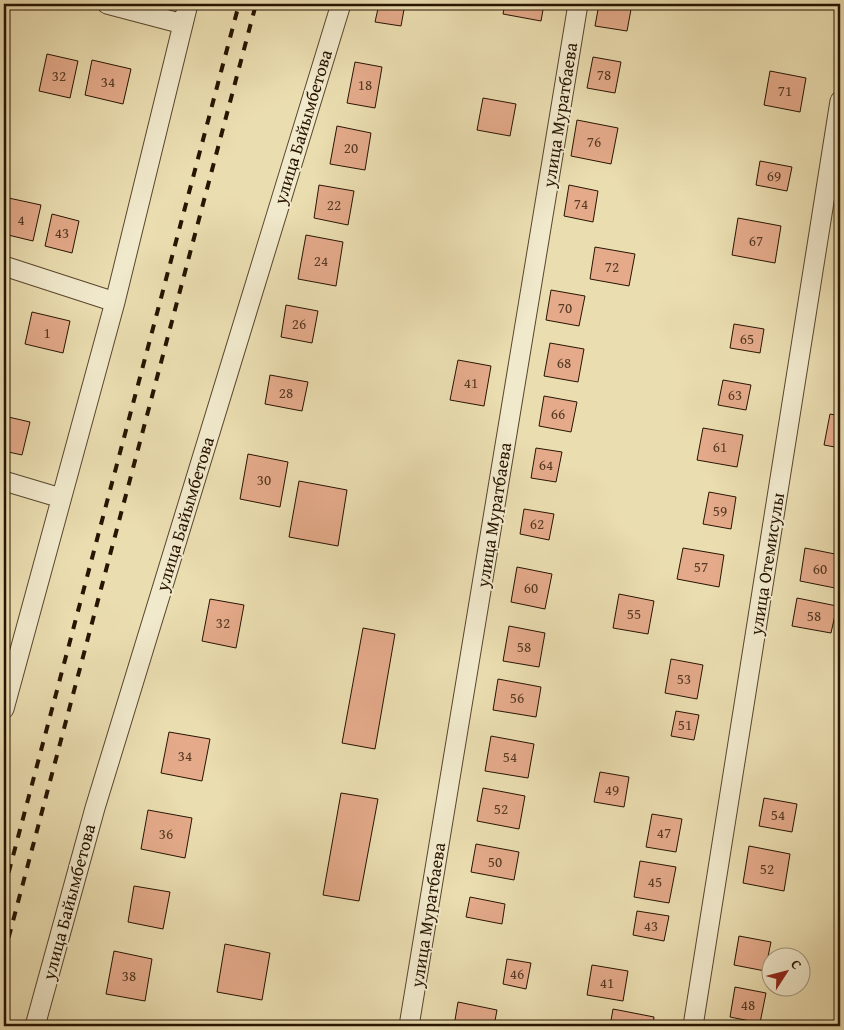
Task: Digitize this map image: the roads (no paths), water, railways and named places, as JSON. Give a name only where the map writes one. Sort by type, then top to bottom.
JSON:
[{"type":"street","points":[[107,4],[183,24]]},
{"type":"street","points":[[4,709],[8,679],[61,498],[115,302],[188,4]]},
{"type":"street","name":"улица Байымбетова","points":[[36,1026],[95,808],[341,4]]},
{"type":"street","name":"улица Муратбаева","points":[[409,1026],[578,4]]},
{"type":"street","name":"улица Отемисулы","points":[[693,1026],[840,101]]},
{"type":"street","points":[[4,266],[115,302]]},
{"type":"street","points":[[4,481],[61,498]]},
{"type":"railway","points":[[4,890],[239,4]]},
{"type":"railway","points":[[4,955],[256,4]]}]
